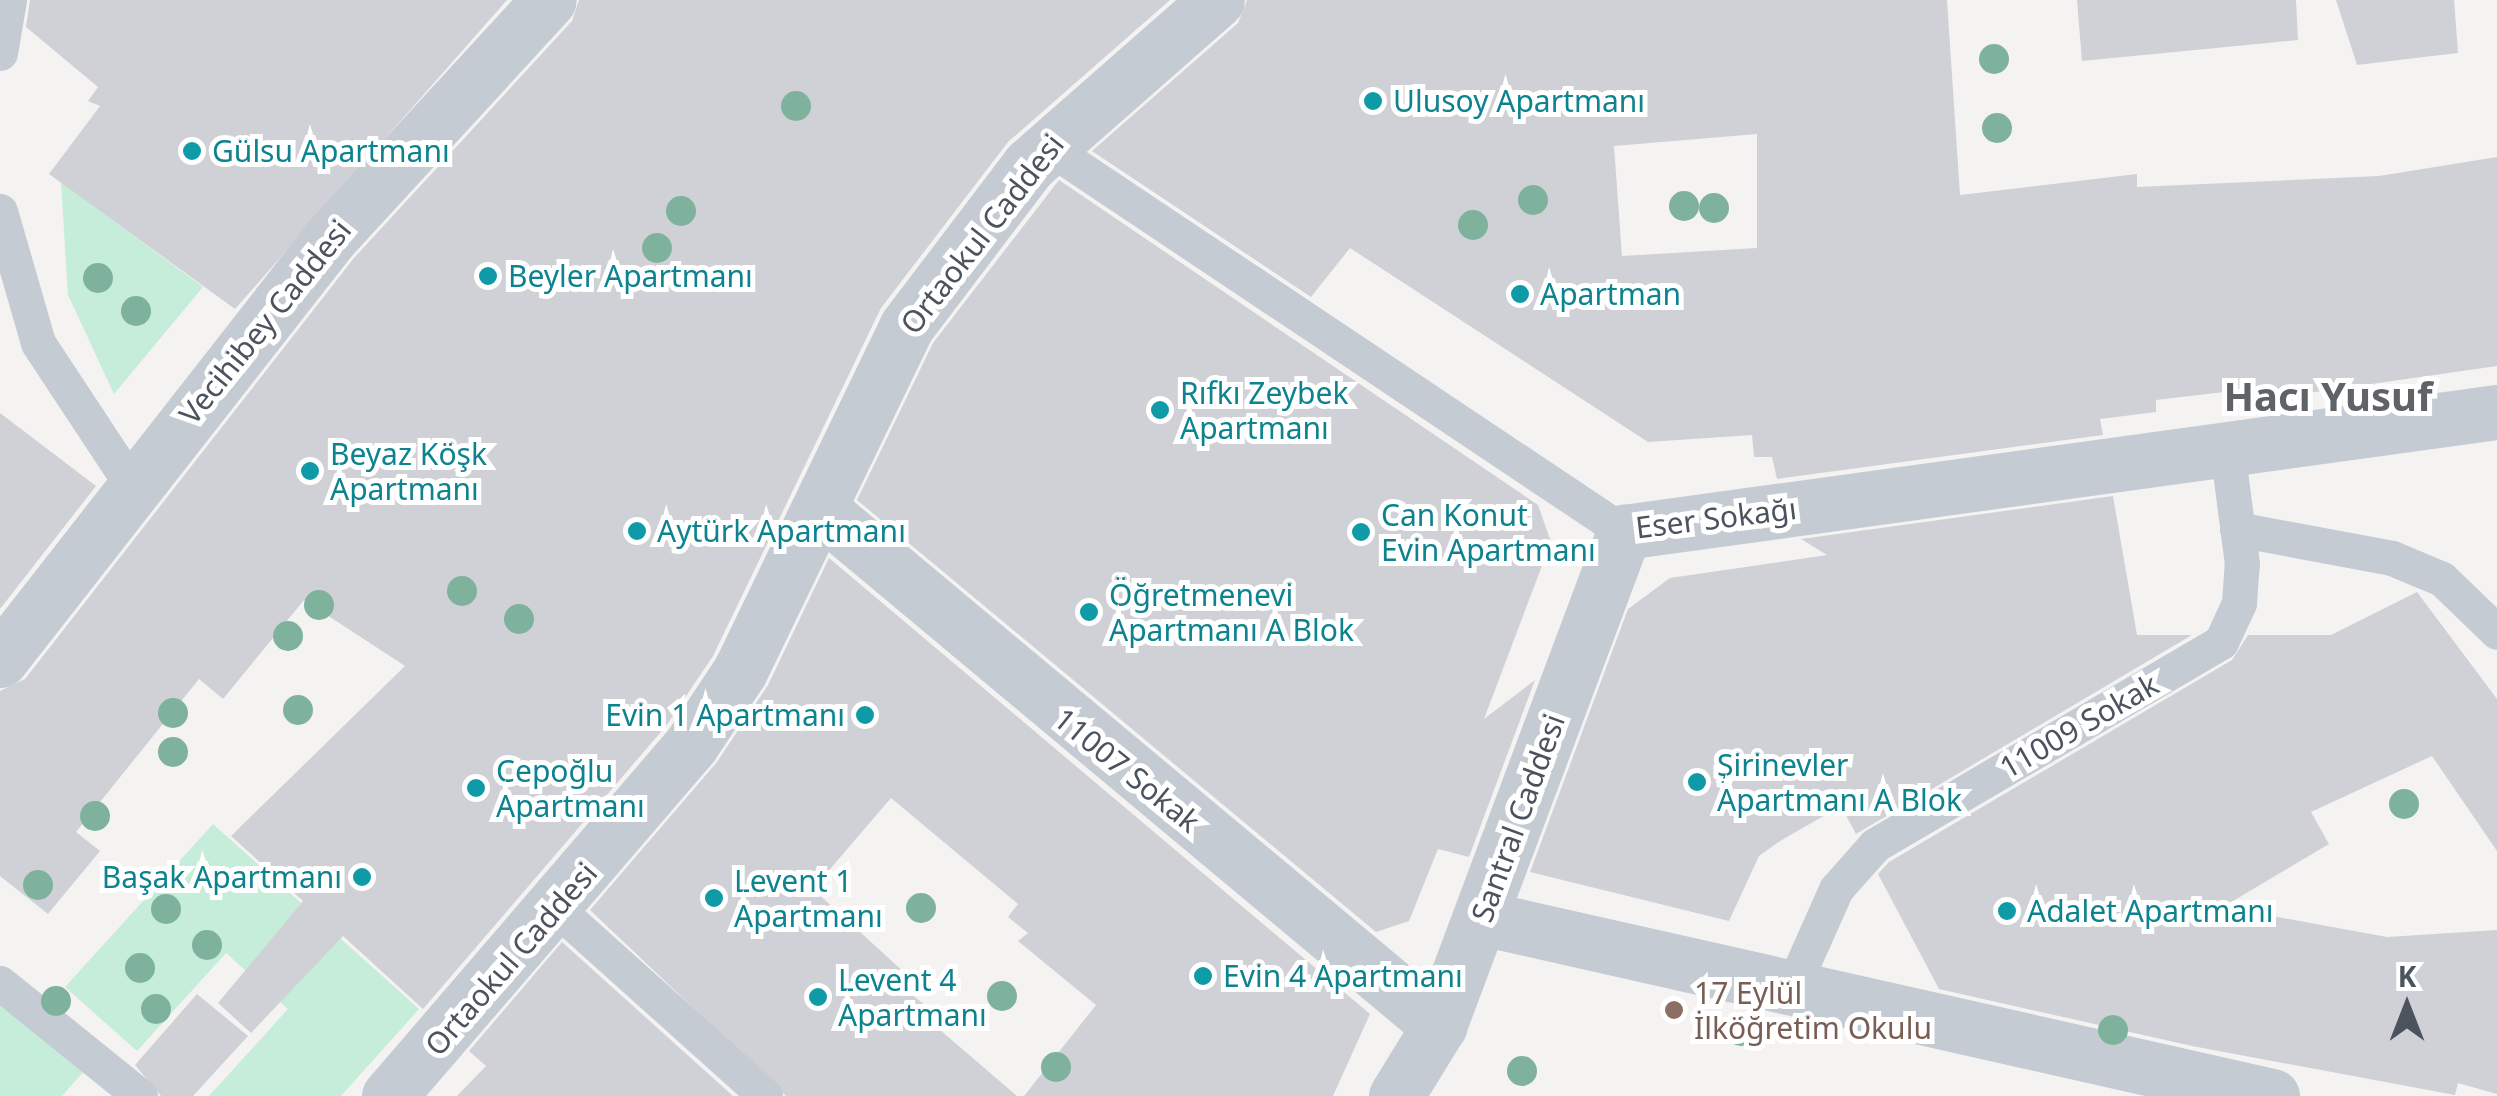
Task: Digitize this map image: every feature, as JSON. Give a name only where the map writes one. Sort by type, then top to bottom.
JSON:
[{"type":"street","name":"Vecihibey Caddesi","points":[[0,660],[330,238],[549,0]]},
{"type":"street","name":"Ortaokul Caddesi","points":[[390,1096],[558,910],[740,671],[906,327],[1045,145],[1217,0]]},
{"type":"street","name":"Eser Sokağı","points":[[1624,532],[2497,412]]},
{"type":"street","name":"11007 Sokak","points":[[820,508],[1440,1026]]},
{"type":"street","name":"Santral Caddesi","points":[[1396,1096],[1440,1026],[1624,532]]},
{"type":"street","points":[[1482,918],[2272,1096]]},
{"type":"lane","points":[[0,53],[9,0]]},
{"type":"lane","name":"Eser Sokağı","points":[[1045,145],[1624,532]]},
{"type":"lane","points":[[0,211],[38,342],[133,487]]},
{"type":"lane","name":"11009 Sokak","points":[[1792,988],[1836,889],[1876,846],[2221,642],[2240,603],[2237,528],[2227,448]]},
{"type":"lane","points":[[2237,528],[2392,558],[2442,579],[2497,632]]},
{"type":"lane","points":[[558,910],[765,1096]]},
{"type":"lane","points":[[0,984],[140,1096]]},
{"type":"green space","points":[[61,182],[203,287],[114,394],[68,295]]},
{"type":"green space","points":[[213,824],[419,1009],[341,1096],[209,1096],[288,1009],[226,953],[137,1051],[65,987]]},
{"type":"green space","points":[[0,1000],[85,1070],[62,1096],[0,1096]]},
{"type":"building","points":[[30,0],[507,0],[235,309],[49,174],[100,106],[88,101],[98,87],[26,27]]},
{"type":"building","points":[[579,0],[1170,0],[1008,142],[881,308],[713,656],[666,726],[423,1009],[343,936],[251,1033],[218,1003],[303,901],[231,836],[405,666],[304,600],[223,699],[199,679],[76,832],[100,851],[48,914],[0,876],[0,691],[25,679],[354,258],[572,21]]},
{"type":"building","points":[[1247,0],[1947,0],[1960,195],[2137,174],[2137,187],[2379,176],[2497,157],[2497,366],[2260,400],[2258,388],[2156,400],[2156,412],[2100,419],[2103,435],[1777,479],[1772,457],[1754,457],[1752,435],[1648,442],[1350,248],[1311,297],[1092,151],[1238,23]],"holes":[[[1757,134],[1757,248],[1622,256],[1614,146]]]},
{"type":"building","points":[[2077,0],[2296,0],[2298,40],[2082,61]]},
{"type":"building","points":[[2336,0],[2454,0],[2458,53],[2357,65]]},
{"type":"building","points":[[1059,180],[1538,505],[1551,542],[1484,719],[1535,680],[1469,857],[1438,849],[1409,921],[1376,932],[857,500],[933,343]]},
{"type":"building","points":[[0,413],[96,486],[0,609]]},
{"type":"building","points":[[2113,496],[2137,635],[2192,635],[1856,834],[1841,806],[1780,841],[1759,856],[1729,921],[1530,872],[1628,609],[1670,578],[1827,555],[1801,539]]},
{"type":"building","points":[[829,558],[1370,1014],[1333,1096],[1024,1096],[1096,1005],[1018,941],[1028,933],[1008,917],[1018,904],[891,798],[813,889],[906,974],[901,986],[930,1009],[925,1017],[1017,1096],[786,1096],[590,910],[717,762],[768,685]]},
{"type":"building","points":[[2417,592],[2497,699],[2497,851],[2432,756],[2311,812],[2329,844],[2223,907],[2387,937],[2497,930],[2497,1094],[2458,1083],[2455,1095],[2192,1046],[1939,989],[1878,874],[1889,862],[2232,660],[2248,635],[2331,635]]},
{"type":"building","points":[[562,942],[733,1096],[457,1096],[486,1066],[469,1051]]},
{"type":"building","points":[[197,994],[248,1036],[193,1096],[161,1096],[135,1065]]},
{"type":"place","name":"Ulusoy Apartmanı","points":[[1373,101]]},
{"type":"place","name":"Gülsu Apartmanı","points":[[192,151]]},
{"type":"place","name":"Beyler Apartmanı","points":[[488,276]]},
{"type":"place","name":"Apartman","points":[[1520,294]]},
{"type":"place","name":"Rıfkı Zeybek Apartmanı","points":[[1160,410]]},
{"type":"place","name":"Beyaz Köşk Apartmanı","points":[[310,471]]},
{"type":"place","name":"Aytürk Apartmanı","points":[[637,531]]},
{"type":"place","name":"Can Konut Evin Apartmanı","points":[[1361,532]]},
{"type":"place","name":"Öğretmenevi Apartmanı A Blok","points":[[1089,612]]},
{"type":"place","name":"Evin 1 Apartmanı","points":[[865,715]]},
{"type":"place","name":"Şirinevler Apartmanı A Blok","points":[[1697,782]]},
{"type":"place","name":"Cepoğlu Apartmanı","points":[[476,788]]},
{"type":"place","name":"Başak Apartmanı","points":[[362,877]]},
{"type":"place","name":"Levent 1 Apartmanı","points":[[714,898]]},
{"type":"place","name":"Adalet Apartmanı","points":[[2007,911]]},
{"type":"place","name":"Evin 4 Apartmanı","points":[[1203,976]]},
{"type":"place","name":"Levent 4 Apartmanı","points":[[818,997]]},
{"type":"place","name":"17 Eylül İlköğretim Okulu","points":[[1674,1010]]},
{"type":"district","name":"Hacı Yusuf","points":[[2328,396]]}]
